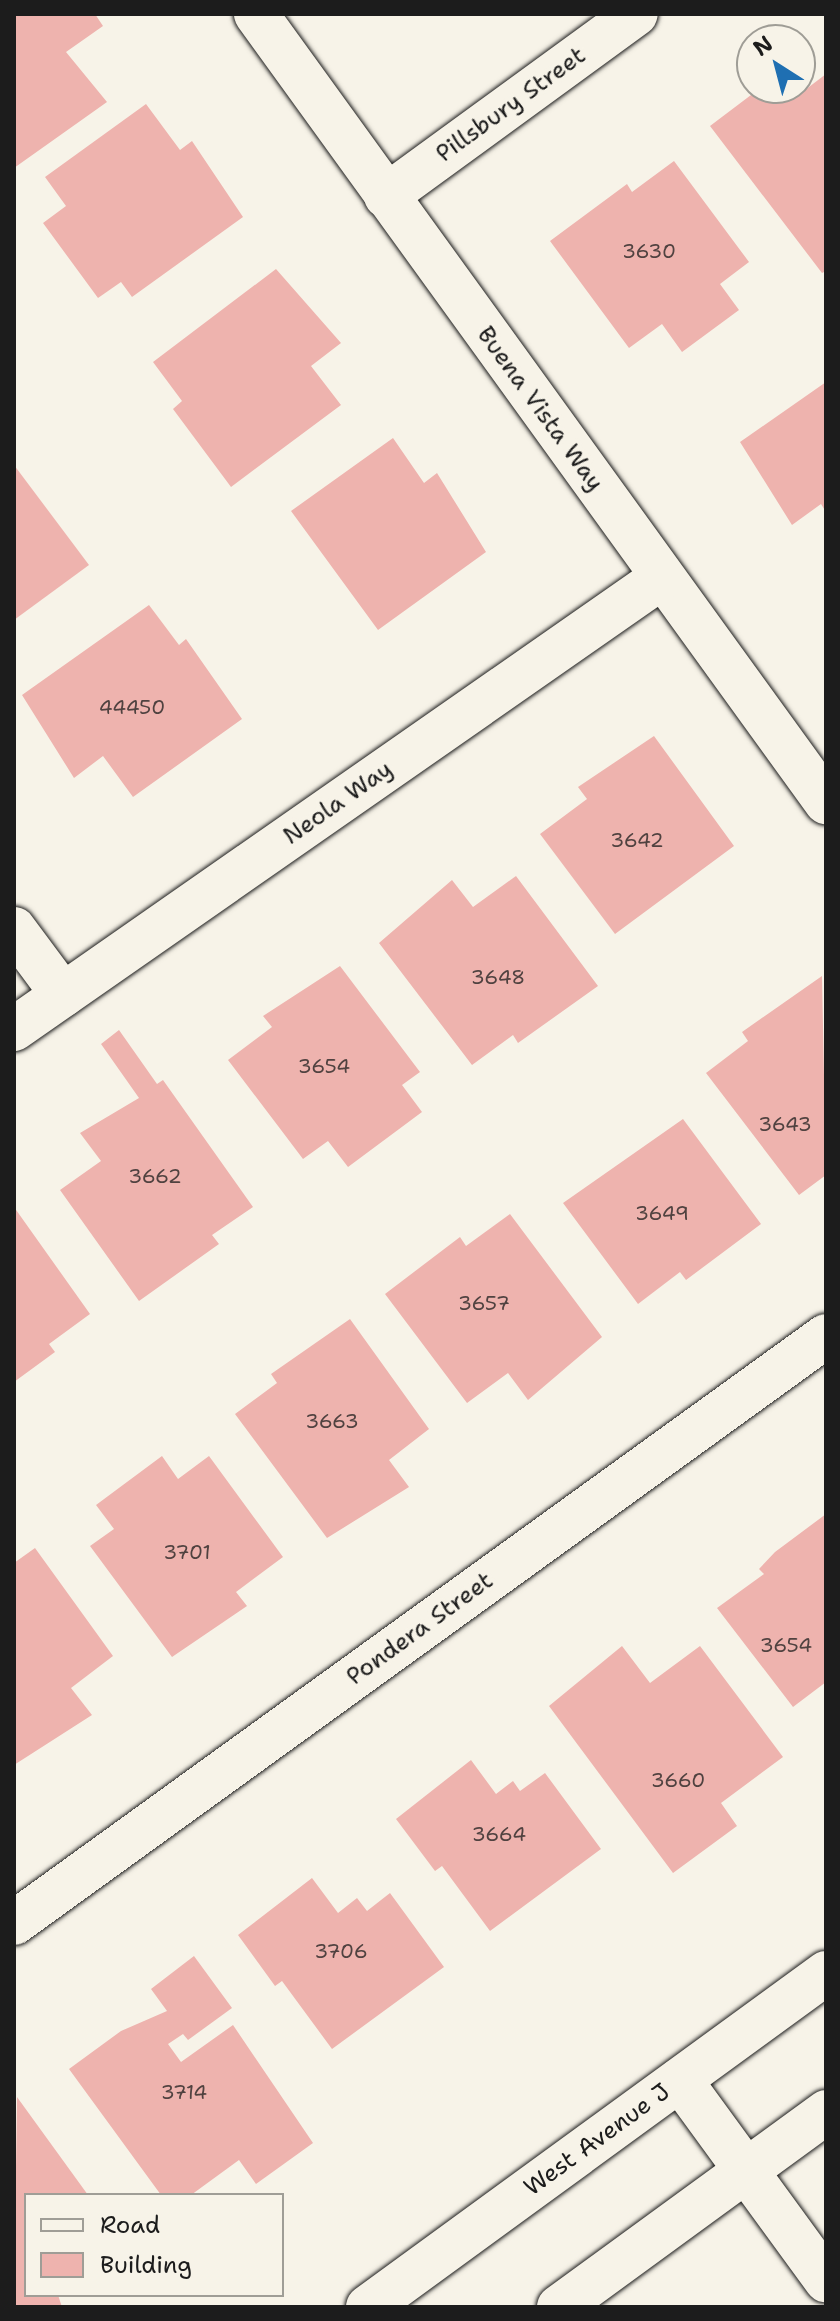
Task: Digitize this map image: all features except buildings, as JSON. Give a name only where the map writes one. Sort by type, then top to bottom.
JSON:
[{"type":"street","name":"Buena Vista Way","points":[[256,14],[661,578],[826,802]]},
{"type":"street","name":"Pillsbury Street","points":[[386,196],[636,14]]},
{"type":"street","name":"Neola Way","points":[[14,1029],[661,578]]},
{"type":"street","points":[[14,929],[63,995]]},
{"type":"street","name":"Pondera Street","points":[[14,1923],[826,1336]]},
{"type":"street","name":"West Avenue J","points":[[368,2307],[826,1973]]},
{"type":"street","points":[[680,2080],[826,2280]]},
{"type":"street","points":[[559,2307],[826,2112]]}]
